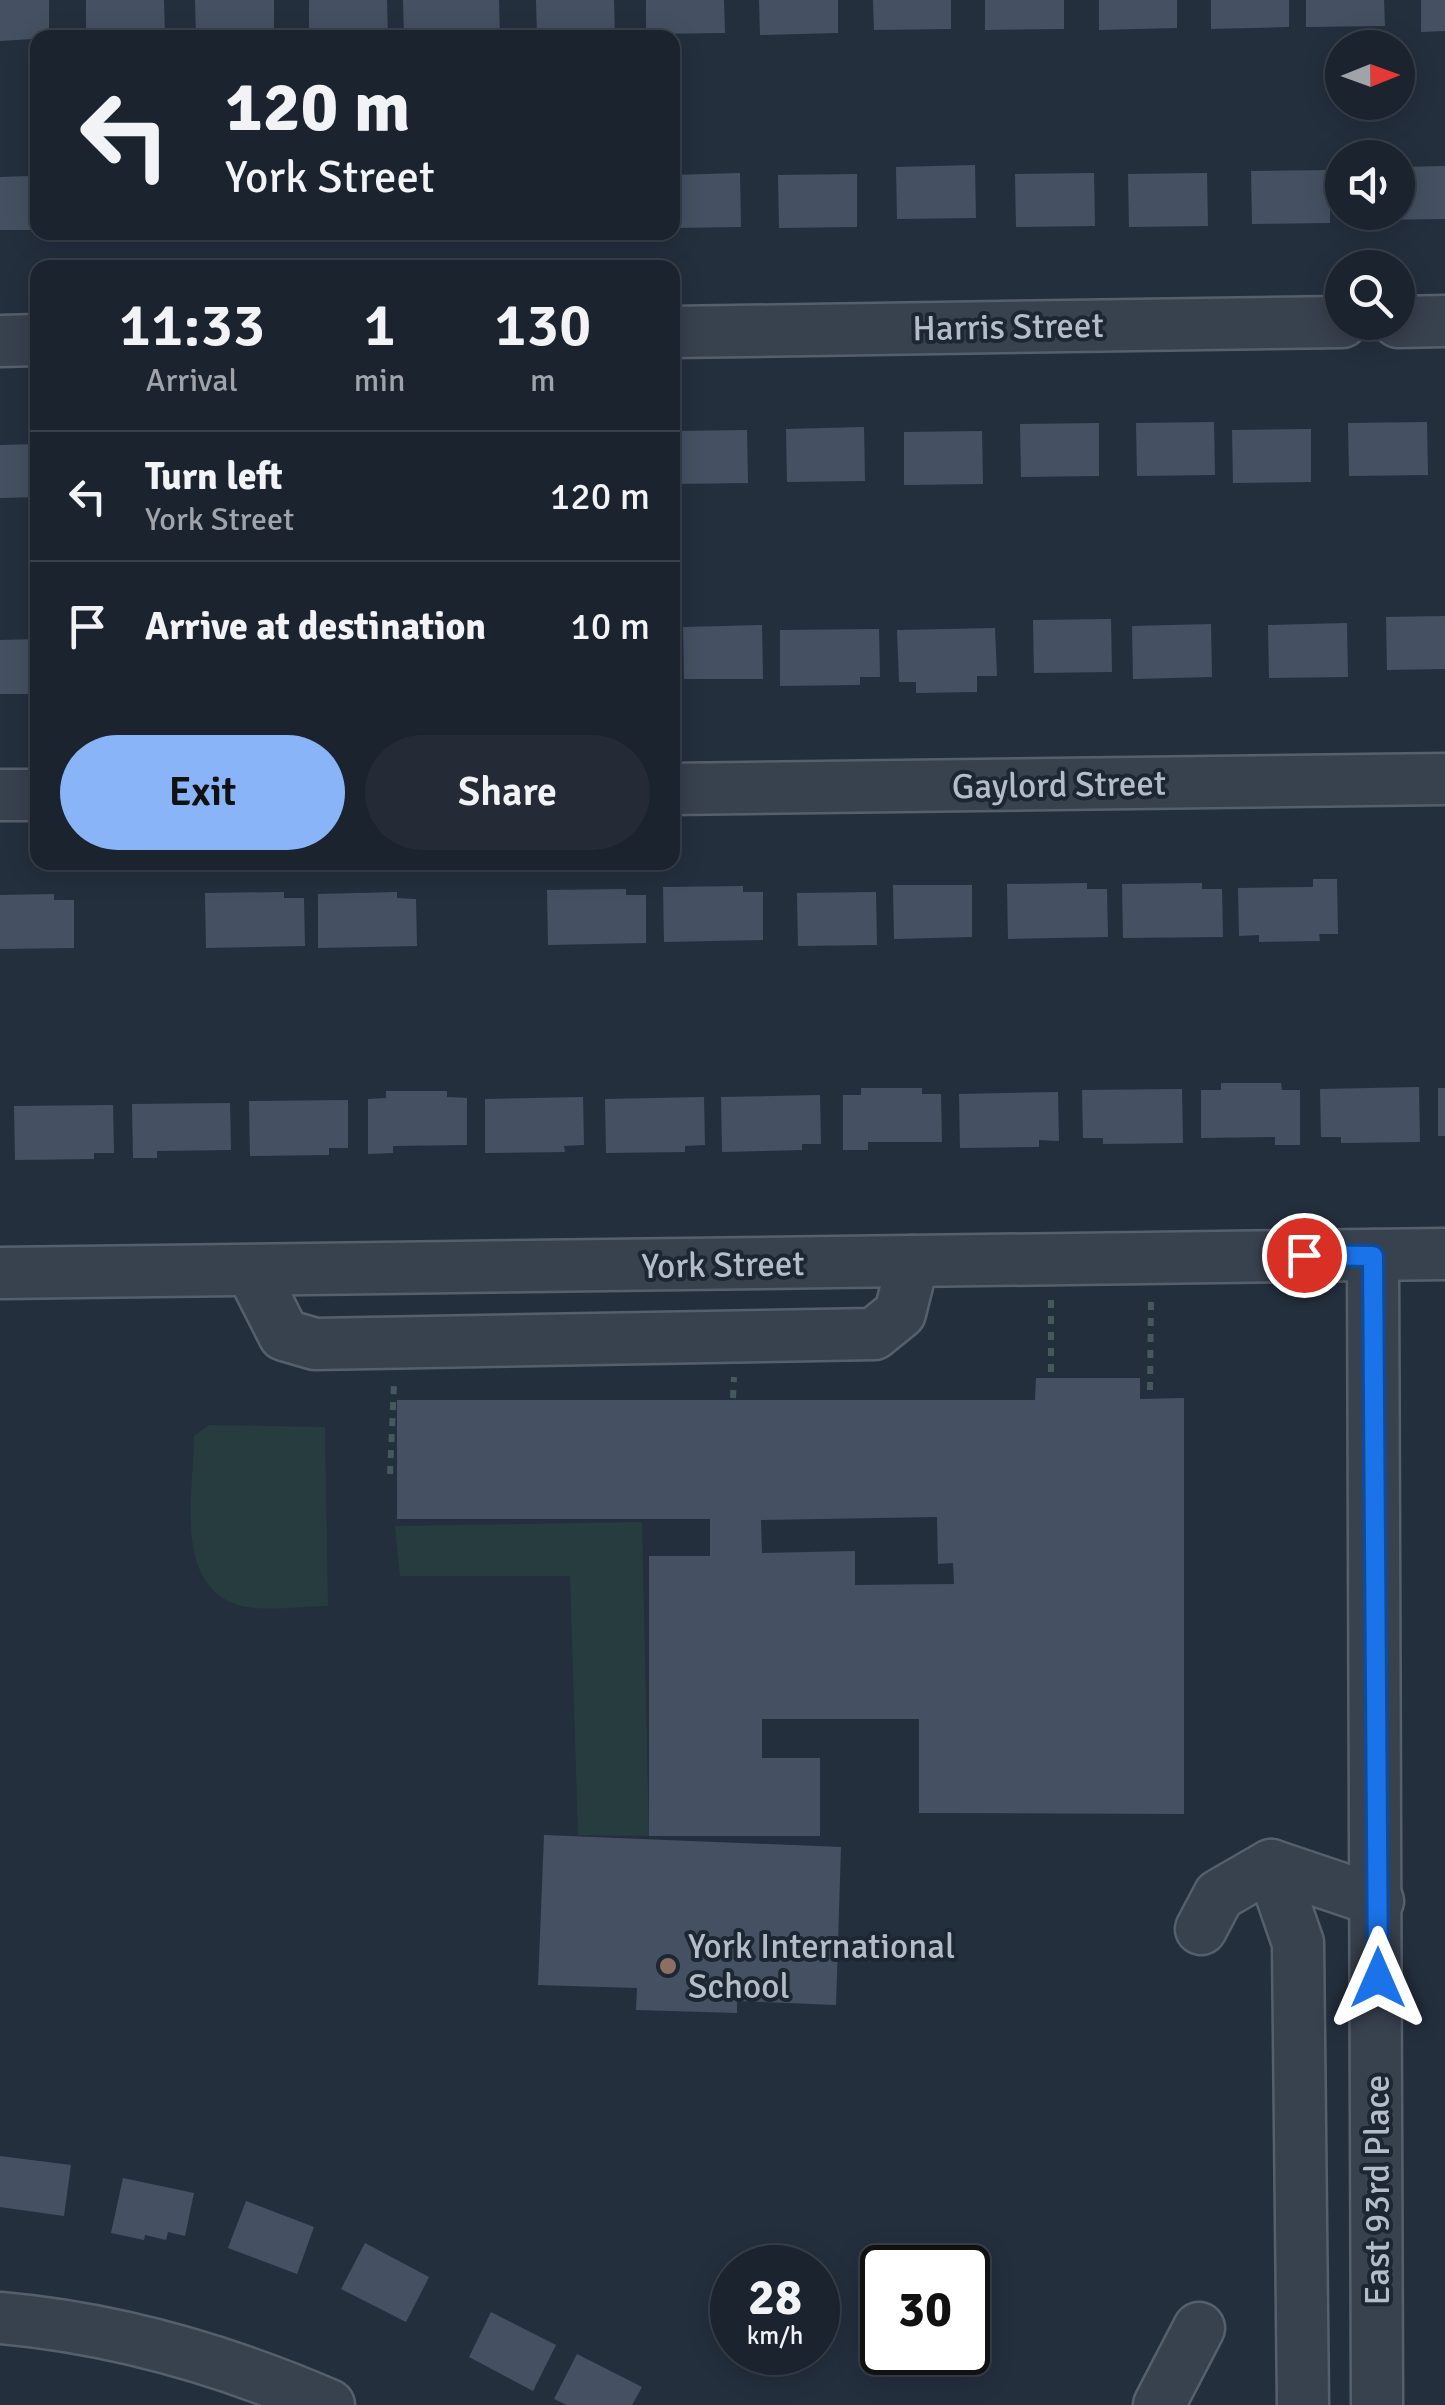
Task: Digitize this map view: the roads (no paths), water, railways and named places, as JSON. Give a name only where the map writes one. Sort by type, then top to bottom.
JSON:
[{"type":"street","points":[[1415,322],[1445,321]]},
{"type":"street","name":"Harris Street","points":[[680,332],[1325,322]]},
{"type":"street","points":[[0,341],[30,340]]},
{"type":"street","name":"Gaylord Street","points":[[680,789],[1445,779]]},
{"type":"street","points":[[0,795],[30,795]]},
{"type":"street","name":"York Street","points":[[0,1273],[1445,1254]]},
{"type":"street","name":"East 93rd Place","points":[[1373,1256],[1378,1901],[1376,2405]]},
{"type":"street","points":[[252,1272],[284,1335],[315,1344],[874,1334],[900,1313],[914,1262]]},
{"type":"street","points":[[1271,1865],[1298,1942],[1303,2405]]},
{"type":"street","points":[[1201,1929],[1219,1895],[1271,1865],[1378,1901]]},
{"type":"street","points":[[0,2318],[149,2342],[239,2370],[329,2405]]},
{"type":"street","points":[[1159,2405],[1199,2328]]},
{"type":"place","name":"York International School","points":[[668,1966]]}]
